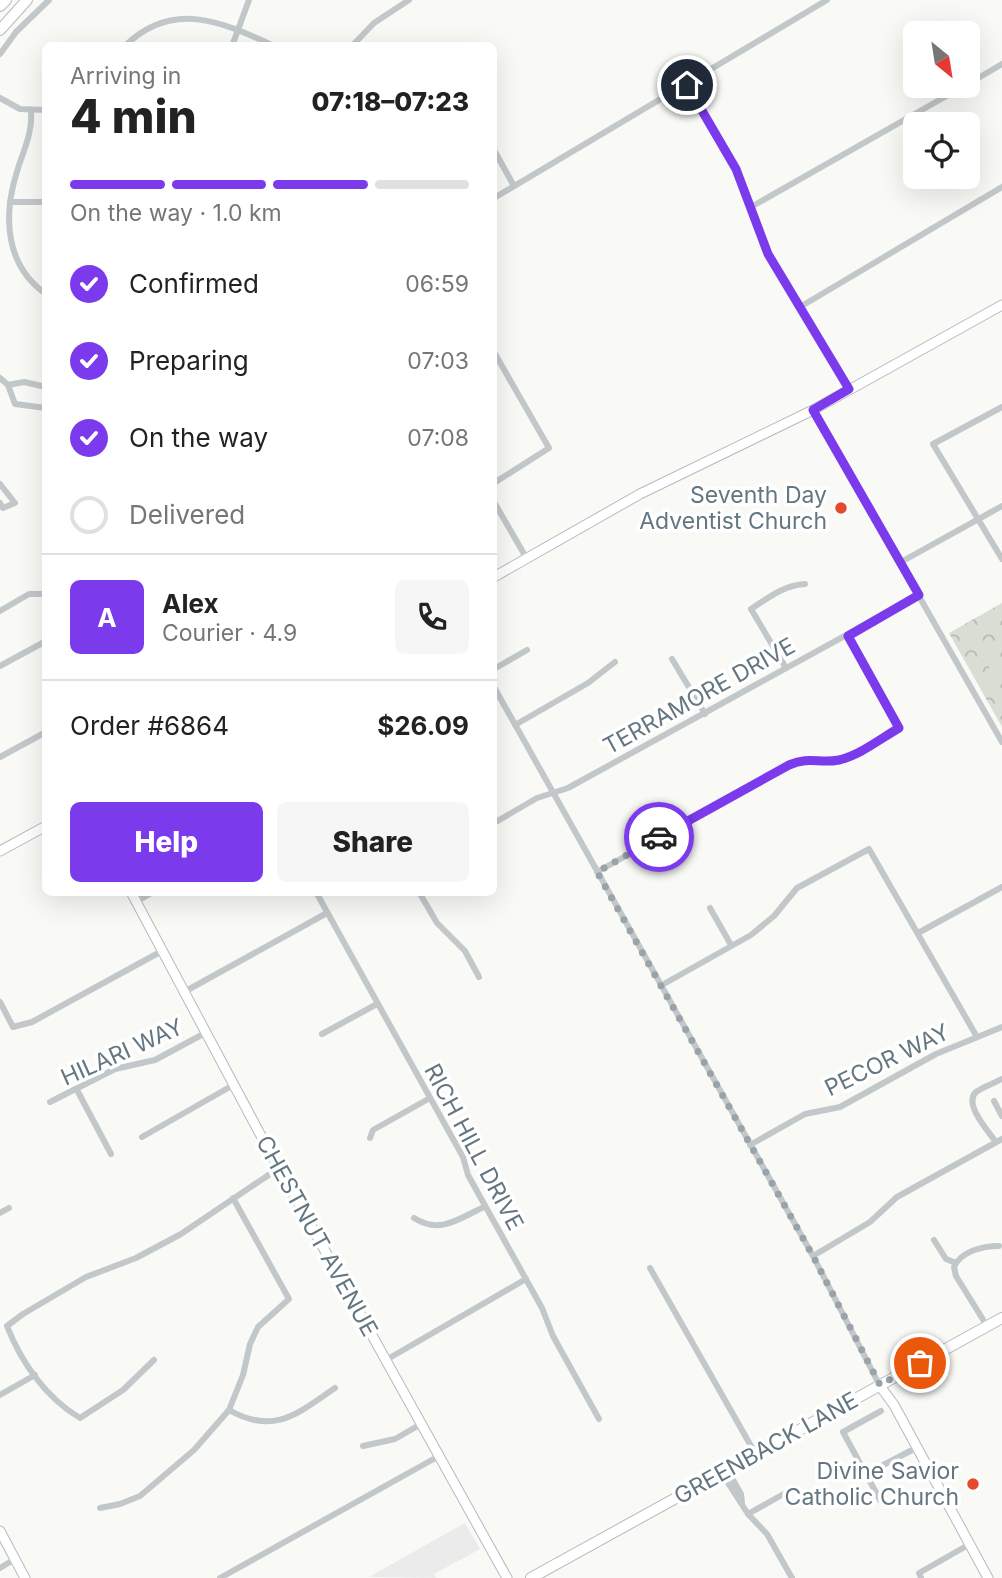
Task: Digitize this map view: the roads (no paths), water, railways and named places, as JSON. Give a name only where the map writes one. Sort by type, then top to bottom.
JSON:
[{"type":"main road","points":[[0,6],[6,0]]},
{"type":"main road","points":[[0,30],[27,0]]},
{"type":"main road","name":"GREENBACK LANE","points":[[531,1578],[1002,1318]]},
{"type":"street","points":[[0,54],[16,32],[50,0]]},
{"type":"street","points":[[233,42],[249,0]]},
{"type":"street","points":[[356,42],[374,23],[409,0]]},
{"type":"street","points":[[497,196],[827,0]]},
{"type":"street","points":[[130,42],[152,25],[174,18],[203,19],[264,42]]},
{"type":"street","points":[[980,77],[1002,64]]},
{"type":"street","points":[[687,85],[736,169],[768,254],[849,389]]},
{"type":"street","points":[[0,98],[14,107],[42,110]]},
{"type":"street","points":[[751,208],[943,98]]},
{"type":"street","points":[[31,111],[30,131],[16,173],[8,222],[13,255],[28,277],[42,290]]},
{"type":"street","points":[[497,155],[514,186]]},
{"type":"street","points":[[800,307],[1002,187]]},
{"type":"street","points":[[10,202],[42,202]]},
{"type":"street","points":[[497,576],[640,494],[813,410],[1002,306]]},
{"type":"street","points":[[497,357],[549,448],[497,481]]},
{"type":"street","points":[[0,378],[8,385],[15,404],[42,407]]},
{"type":"street","points":[[8,385],[24,382],[42,386]]},
{"type":"street","points":[[1002,407],[933,444],[1002,559]]},
{"type":"street","points":[[813,410],[1002,742]]},
{"type":"street","points":[[0,484],[15,503],[3,508],[0,503]]},
{"type":"street","points":[[901,562],[1002,506]]},
{"type":"street","points":[[497,507],[527,559]]},
{"type":"street","points":[[786,668],[751,609],[781,590],[805,584]]},
{"type":"street","points":[[0,611],[29,594],[42,594]]},
{"type":"street","name":"TERRAMORE DRIVE","points":[[497,820],[537,798],[568,788],[919,595]]},
{"type":"street","points":[[597,872],[789,765],[808,759],[842,759],[899,728],[848,636]]},
{"type":"street","points":[[0,666],[42,643]]},
{"type":"street","points":[[497,667],[527,650]]},
{"type":"street","points":[[672,659],[705,714]]},
{"type":"street","points":[[515,725],[588,683],[615,662]]},
{"type":"street","points":[[497,695],[554,792],[813,1256],[880,1385],[894,1405],[988,1578]]},
{"type":"street","points":[[0,757],[42,734]]},
{"type":"street","points":[[0,851],[42,828]]},
{"type":"street","points":[[662,985],[763,926],[797,888],[869,849],[977,1037]]},
{"type":"street","points":[[918,933],[1002,887]]},
{"type":"street","name":"CHESTNUT AVENUE","points":[[133,896],[279,1168],[507,1578]]},
{"type":"street","points":[[136,902],[146,896]]},
{"type":"street","name":"RICH HILL DRIVE","points":[[318,896],[463,1157],[468,1175],[484,1206],[542,1308],[553,1336],[599,1419]]},
{"type":"street","points":[[421,896],[438,923],[465,951],[479,977]]},
{"type":"street","points":[[710,908],[731,945]]},
{"type":"street","points":[[184,992],[327,912]]},
{"type":"street","points":[[0,1002],[13,1027],[32,1022],[162,951]]},
{"type":"street","points":[[322,1034],[377,1004]]},
{"type":"street","name":"PECOR WAY","points":[[750,1145],[805,1114],[840,1107],[936,1054],[1002,1027]]},
{"type":"street","name":"HILARI WAY","points":[[50,1102],[115,1069],[155,1060],[207,1032]]},
{"type":"street","points":[[813,1256],[870,1222],[897,1197],[999,1140],[974,1110],[972,1099],[975,1093],[1002,1079]]},
{"type":"street","points":[[142,1137],[235,1084]]},
{"type":"street","points":[[77,1090],[111,1154]]},
{"type":"street","points":[[370,1138],[373,1130],[430,1098]]},
{"type":"street","points":[[994,1101],[1002,1116]]},
{"type":"street","points":[[153,1360],[123,1390],[80,1419],[58,1402],[19,1356],[7,1326],[86,1277],[144,1254],[181,1234],[279,1168]]},
{"type":"street","points":[[100,1508],[129,1501],[152,1487],[194,1450],[229,1410],[243,1376],[253,1337],[264,1321],[289,1299],[233,1198]]},
{"type":"street","points":[[414,1218],[430,1226],[441,1226],[484,1206]]},
{"type":"street","points":[[0,1213],[9,1208]]},
{"type":"street","points":[[934,1240],[946,1259],[956,1263]]},
{"type":"street","points":[[987,1326],[956,1276],[956,1263],[983,1246],[999,1246]]},
{"type":"street","points":[[650,1268],[755,1453]]},
{"type":"street","points":[[386,1360],[526,1279]]},
{"type":"street","points":[[0,1395],[35,1375]]},
{"type":"street","points":[[229,1410],[258,1421],[281,1420],[305,1410],[335,1388]]},
{"type":"street","points":[[880,1500],[843,1432],[881,1411]]},
{"type":"street","points":[[363,1446],[395,1439],[421,1424]]},
{"type":"street","points":[[866,1474],[916,1448]]},
{"type":"street","points":[[220,1578],[439,1457]]},
{"type":"street","points":[[724,1470],[735,1497],[767,1534],[792,1578]]},
{"type":"street","points":[[748,1514],[789,1491]]},
{"type":"street","points":[[0,1531],[25,1578]]},
{"type":"street","points":[[922,1578],[919,1573],[970,1544]]},
{"type":"street","points":[[0,1568],[15,1559]]},
{"type":"place","name":"Seventh Day Adventist Church","points":[[841,508]]},
{"type":"place","name":"Divine Savior Catholic Church","points":[[973,1484]]}]
